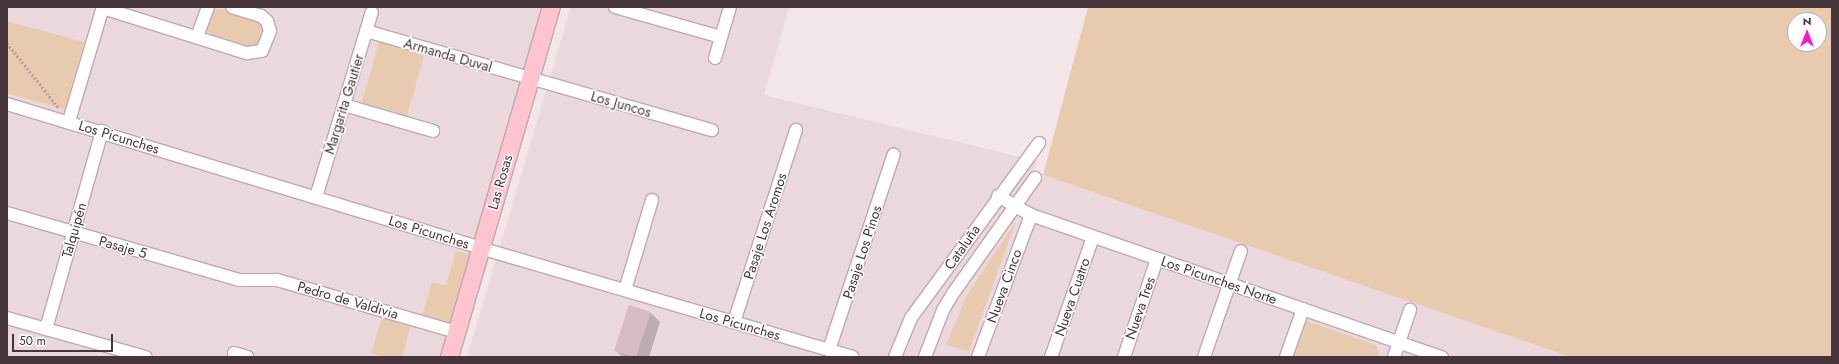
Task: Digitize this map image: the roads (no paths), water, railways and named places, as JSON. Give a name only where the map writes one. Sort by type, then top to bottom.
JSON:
[{"type":"main road","name":"Las Rosas","points":[[449,357],[551,7]]},
{"type":"street","points":[[196,37],[208,7]]},
{"type":"street","points":[[69,121],[103,8],[251,54],[262,51],[270,31],[267,21],[261,16],[232,7]]},
{"type":"street","points":[[615,7],[721,37]]},
{"type":"street","points":[[715,58],[730,7]]},
{"type":"street","name":"Margarita Gautier","points":[[316,197],[372,12]]},
{"type":"street","name":"Armanda Duval","points":[[366,31],[530,78]]},
{"type":"street","name":"Los Juncos","points":[[530,78],[712,130]]},
{"type":"street","name":"Los Picunches","points":[[7,104],[102,131],[480,248],[852,357]]},
{"type":"street","points":[[344,105],[433,131]]},
{"type":"street","name":"Pasaje Los Aromos","points":[[734,322],[796,130]]},
{"type":"street","name":"Talquipén","points":[[46,329],[102,131]]},
{"type":"street","name":"Cataluña","points":[[895,357],[911,318],[998,196],[1039,143]]},
{"type":"street","name":"Pasaje Los Pinos","points":[[829,350],[894,154]]},
{"type":"street","name":"Cataluña","points":[[925,357],[950,298],[1035,178]]},
{"type":"street","name":"Los Picunches Norte","points":[[998,196],[1031,215],[1442,357]]},
{"type":"street","points":[[625,290],[652,200]]},
{"type":"street","name":"Pasaje 5","points":[[7,213],[239,280]]},
{"type":"street","name":"Nueva Cinco","points":[[978,357],[1031,215]]},
{"type":"street","name":"Nueva Cuatro","points":[[1051,357],[1093,237]]},
{"type":"street","points":[[1204,357],[1240,251]]},
{"type":"street","name":"Nueva Tres","points":[[1124,357],[1157,259]]},
{"type":"street","name":"Pedro de Valdivia","points":[[239,280],[277,280],[456,332]]},
{"type":"street","points":[[1286,357],[1303,309]]},
{"type":"street","points":[[1394,357],[1410,310]]},
{"type":"street","points":[[7,319],[146,357]]},
{"type":"street","points":[[234,353],[247,357]]}]
